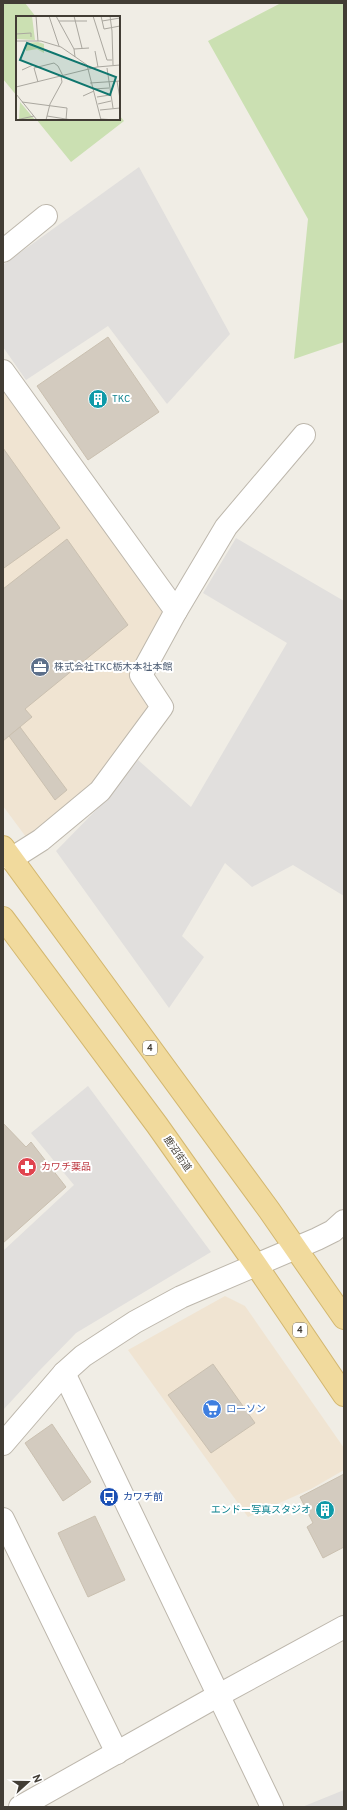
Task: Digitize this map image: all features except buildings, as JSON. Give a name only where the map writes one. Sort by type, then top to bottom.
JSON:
[{"type":"main road","name":"4","points":[[7,853],[296,1248],[344,1318]]},
{"type":"main road","name":"鹿沼街道","points":[[3,918],[157,1125],[256,1265],[344,1395]]},
{"type":"street","points":[[3,251],[46,216]]},
{"type":"street","points":[[3,371],[176,611]]},
{"type":"street","points":[[7,853],[41,840],[100,791],[162,707],[141,674],[176,611],[226,527],[304,435]]},
{"type":"street","points":[[3,1444],[64,1373],[83,1356],[134,1322],[181,1297],[333,1231],[344,1221]]},
{"type":"street","points":[[64,1373],[272,1807]]},
{"type":"street","points":[[3,1519],[116,1753]]},
{"type":"street","points":[[20,1807],[219,1695],[344,1627]]},
{"type":"shaded area","points":[[139,167],[230,334],[167,404],[108,326],[26,380],[3,347],[3,265]]},
{"type":"shaded area","points":[[3,371],[176,611],[141,674],[162,707],[100,791],[32,845],[3,806]]},
{"type":"shaded area","points":[[236,538],[344,601],[344,896],[293,865],[252,887],[225,863],[182,936],[204,957],[169,1008],[56,851],[97,809],[138,760],[191,807],[287,643],[203,593]]},
{"type":"shaded area","points":[[88,1086],[211,1252],[76,1333],[3,1410],[3,1251],[74,1185],[31,1133]]},
{"type":"shaded area","points":[[225,1296],[245,1306],[344,1448],[344,1470],[311,1489],[248,1517],[128,1350]]},
{"type":"shaded area","points":[[344,1790],[344,1807],[302,1807]]},
{"type":"green space","points":[[3,3],[25,3],[35,16],[16,16],[16,95],[3,79]]},
{"type":"green space","points":[[281,3],[344,3],[344,342],[294,359],[308,219],[208,41]]},
{"type":"green space","points":[[120,116],[124,121],[71,162],[37,120],[120,120]]},
{"type":"place","name":"TKC","points":[[98,399]]},
{"type":"place","name":"株式会社TKC栃木本社本館","points":[[40,667]]},
{"type":"place","name":"カワチ薬品","points":[[27,1167]]},
{"type":"place","name":"ローソン","points":[[212,1409]]},
{"type":"place","name":"カワチ前","points":[[109,1497]]},
{"type":"place","name":"エンドー写真スタジオ","points":[[325,1510]]}]
